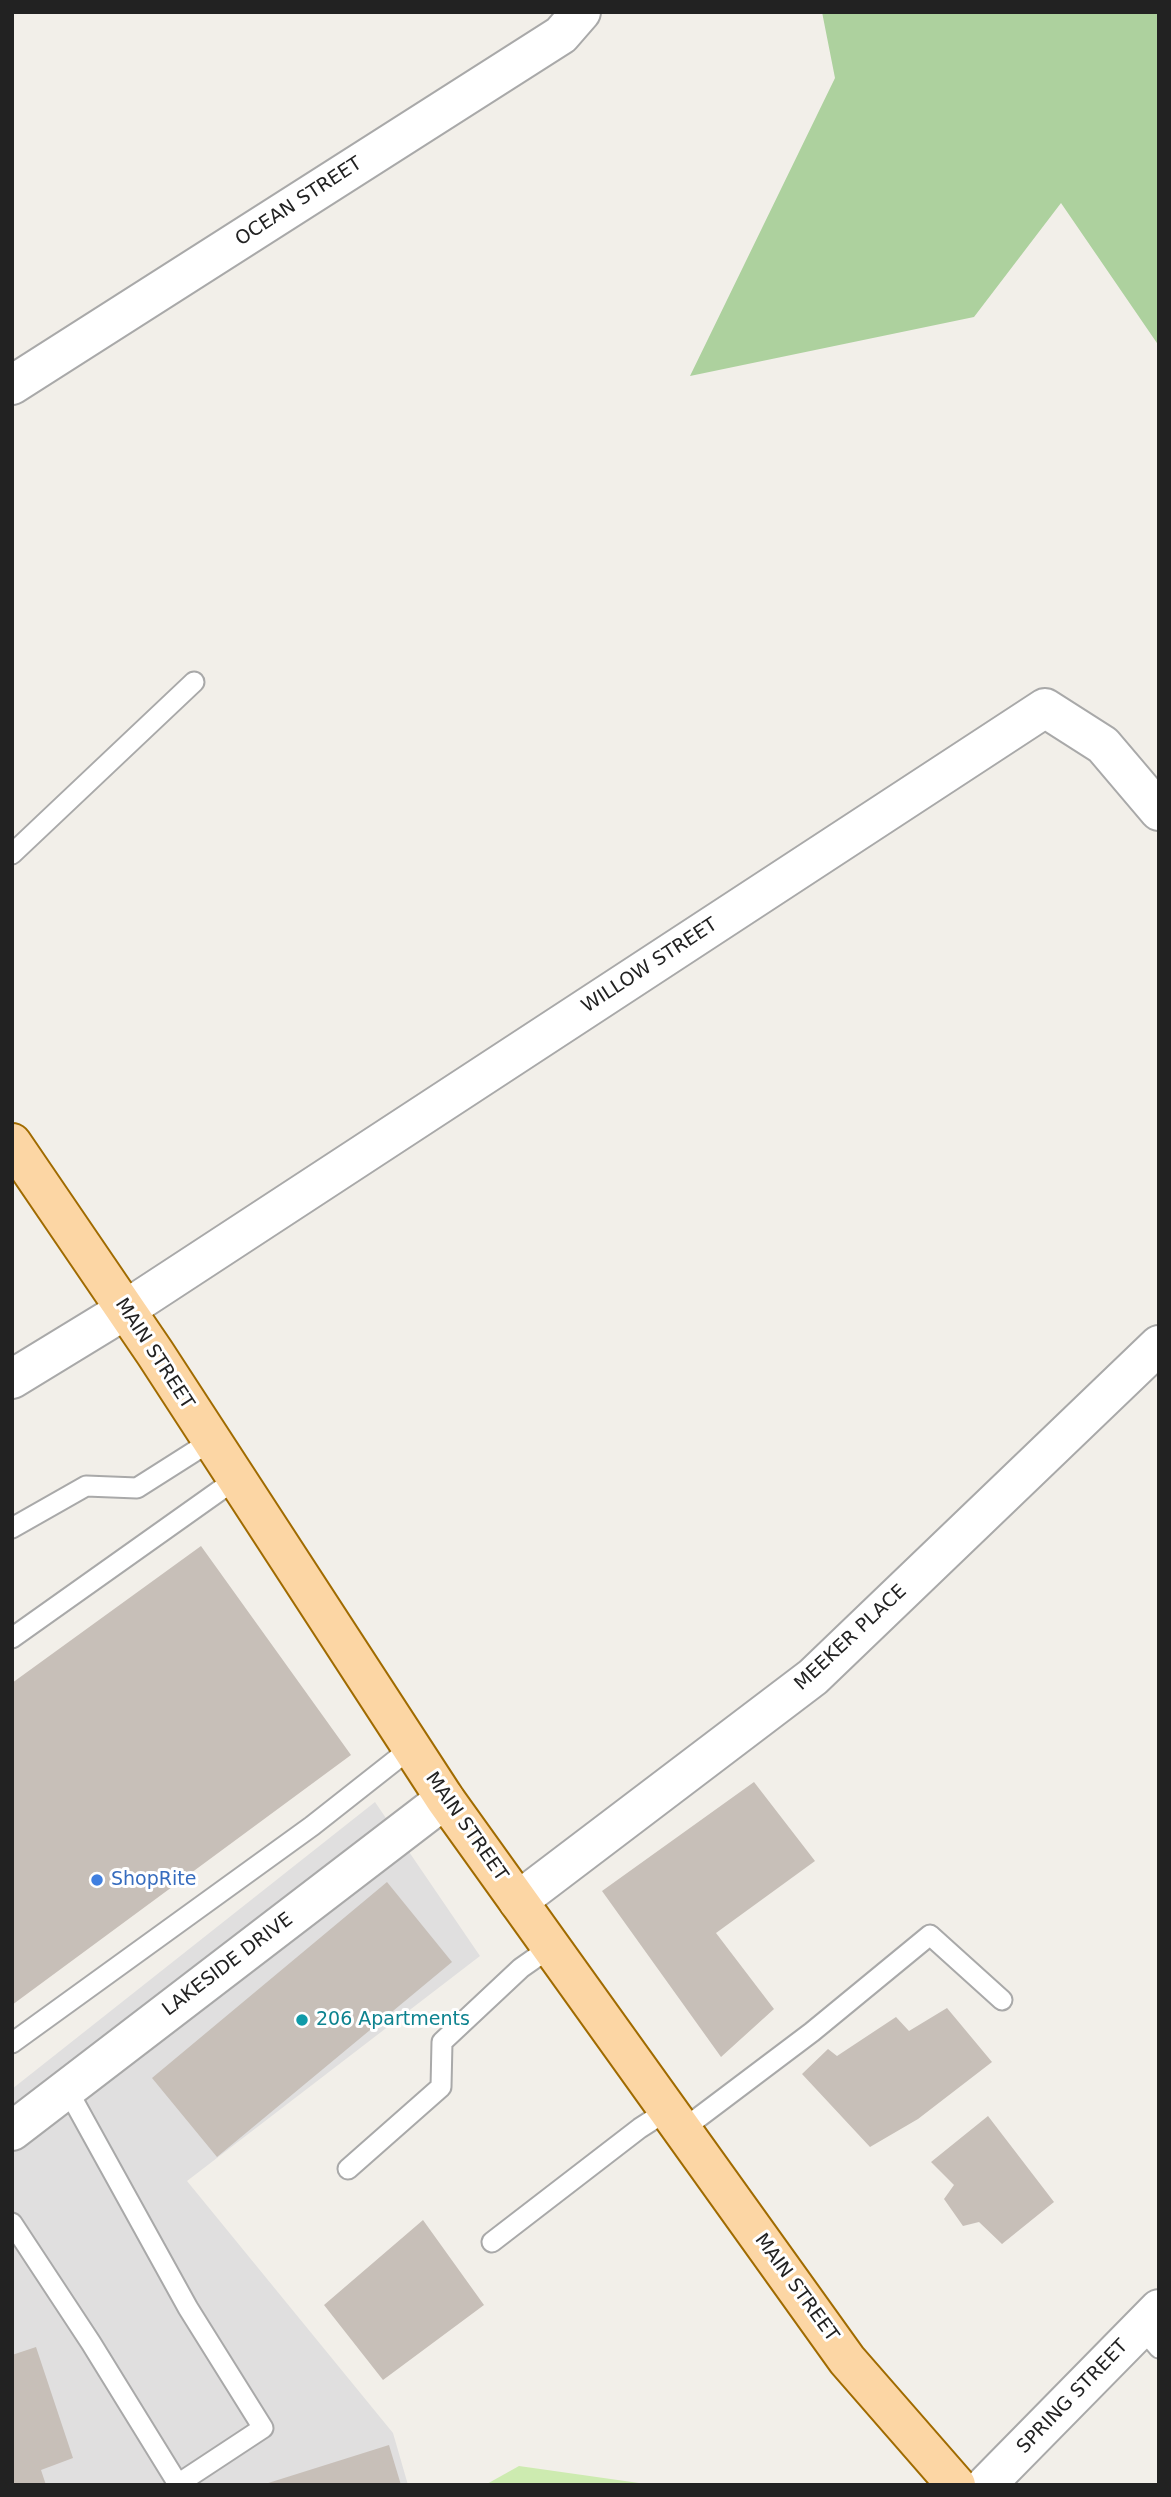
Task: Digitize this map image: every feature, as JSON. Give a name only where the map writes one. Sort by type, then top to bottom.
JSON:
[{"type":"main road","name":"MAIN STREET","points":[[12,1143],[125,1310],[445,1799],[847,2360],[956,2485]]},
{"type":"street","name":"OCEAN STREET","points":[[12,385],[561,34],[580,12]]},
{"type":"street","name":"WILLOW STREET","points":[[125,1310],[1045,708],[1103,745],[1159,811]]},
{"type":"street","points":[[12,1379],[125,1310]]},
{"type":"street","name":"MEEKER PLACE","points":[[518,1901],[813,1676],[1159,1345]]},
{"type":"street","name":"LAKESIDE DRIVE","points":[[12,2131],[445,1799]]},
{"type":"street","name":"SPRING STREET","points":[[986,2485],[1153,2328]]},
{"type":"lane","points":[[12,854],[194,682]]},
{"type":"lane","points":[[12,1528],[86,1486],[137,1488],[211,1441]]},
{"type":"lane","points":[[12,1639],[236,1479]]},
{"type":"lane","points":[[12,2043],[312,1826],[411,1748]]},
{"type":"lane","points":[[492,2242],[640,2129],[675,2120],[812,2032],[930,1936],[1002,2000]]},
{"type":"lane","points":[[348,2169],[441,2087],[442,2042],[521,1968],[551,1947]]},
{"type":"lane","points":[[12,2223],[91,2343],[178,2484],[263,2428],[188,2308],[67,2089]]},
{"type":"shaded area","points":[[375,1802],[480,1956],[187,2181],[393,2433],[408,2485],[12,2485],[12,2089]]},
{"type":"green space","points":[[822,12],[1159,12],[1159,346],[1061,203],[974,317],[690,376],[835,78]]},
{"type":"green space","points":[[519,2466],[653,2485],[485,2485]]},
{"type":"building","name":"ShopRite","points":[[201,1546],[351,1755],[12,2005],[12,1683]]},
{"type":"building","points":[[754,1782],[815,1861],[716,1933],[774,2009],[721,2057],[602,1891]]},
{"type":"building","name":"206 Apartments","points":[[387,1882],[452,1962],[217,2157],[152,2078]]},
{"type":"building","points":[[947,2008],[992,2062],[918,2119],[870,2147],[802,2074],[828,2049],[837,2056],[896,2017],[909,2031]]},
{"type":"building","points":[[988,2116],[1054,2202],[1002,2244],[979,2222],[963,2226],[944,2199],[954,2185],[931,2162]]},
{"type":"building","points":[[423,2220],[484,2305],[383,2380],[324,2305]]},
{"type":"building","points":[[36,2347],[73,2458],[41,2470],[46,2485],[12,2485],[12,2355]]},
{"type":"building","points":[[389,2445],[401,2485],[265,2485],[265,2484]]},
{"type":"place","name":"ShopRite","points":[[97,1880]]},
{"type":"place","name":"206 Apartments","points":[[302,2020]]}]
